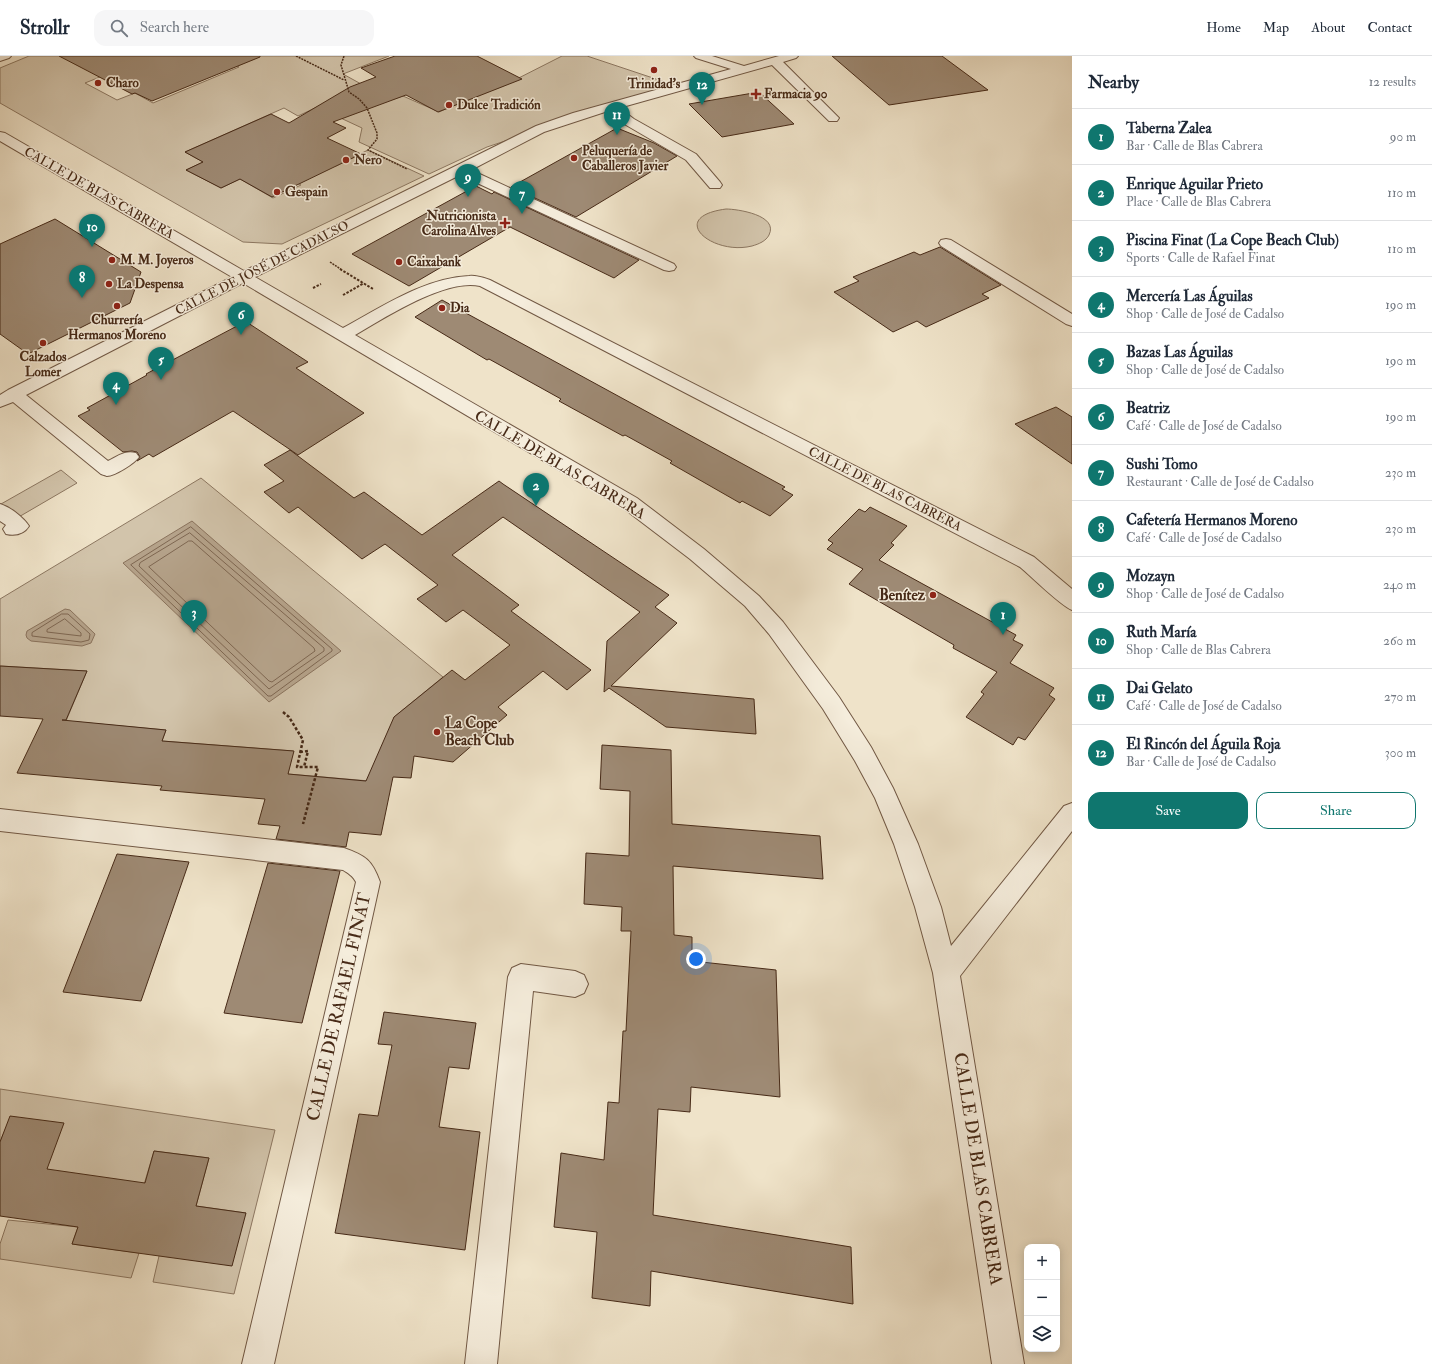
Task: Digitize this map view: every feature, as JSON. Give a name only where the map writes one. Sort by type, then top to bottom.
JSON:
[{"type":"street","points":[[0,58],[5,56]]},
{"type":"street","points":[[700,56],[742,69]]},
{"type":"street","name":"CALLE DE JOSÉ DE CADALSO","points":[[7,398],[243,277],[435,182],[466,172],[540,129],[626,102],[792,56]]},
{"type":"street","points":[[775,61],[834,118]]},
{"type":"street","points":[[610,107],[630,122],[691,157],[721,184],[711,164],[646,122],[626,102]]},
{"type":"street","name":"CALLE DE BLAS CABRERA","points":[[0,136],[630,503],[696,554],[752,601],[776,628],[831,703],[863,754],[885,795],[906,844],[928,907],[946,973],[1008,1364]]},
{"type":"street","points":[[466,172],[669,267]]},
{"type":"street","points":[[946,243],[1072,321]]},
{"type":"street","name":"CALLE DE BLAS CABRERA","points":[[343,335],[426,291],[444,285],[471,280],[485,283],[1026,562],[1065,594],[1072,602]]},
{"type":"street","points":[[7,398],[107,470],[130,457]]},
{"type":"street","points":[[0,511],[19,526],[13,529]]},
{"type":"street","points":[[946,973],[1072,813]]},
{"type":"street","name":"CALLE DE RAFAEL FINAT","points":[[0,820],[344,859],[358,864],[365,872],[368,882],[258,1364]]},
{"type":"street","points":[[481,1364],[521,977],[575,984]]},
{"type":"path","points":[[296,56],[345,80]]},
{"type":"path","points":[[344,56],[341,65],[349,92],[359,99],[367,108],[377,133],[377,139],[368,150],[435,182]]},
{"type":"path","points":[[328,261],[376,290]]},
{"type":"path","points":[[343,295],[364,283]]},
{"type":"path","points":[[283,712],[289,717],[303,740],[297,767],[318,767],[302,828]]},
{"type":"path","points":[[300,752],[308,751],[304,767]]},
{"type":"shaded area","points":[[29,56],[93,56],[100,77],[85,83],[117,100],[135,93],[153,103],[239,67],[224,58],[229,56],[389,56],[343,74],[390,100],[403,96],[439,112],[503,86],[562,56],[587,56],[674,85],[487,147],[429,174],[359,142],[362,128],[317,107],[298,116],[284,108],[185,152],[203,162],[186,170],[221,188],[240,179],[273,198],[301,185],[265,165],[336,166],[368,150],[424,176],[282,244],[243,242],[0,103],[0,68]]},
{"type":"shaded area","points":[[726,209],[739,210],[755,214],[763,218],[768,222],[770,228],[768,237],[755,245],[737,248],[723,246],[710,241],[697,227],[699,220],[708,213]]},
{"type":"shaded area","points":[[61,470],[77,483],[17,518],[1,504]]},
{"type":"shaded area","points":[[201,478],[443,677],[394,717],[381,782],[288,774],[293,751],[162,741],[166,730],[66,721],[87,671],[0,666],[0,599]]},
{"type":"shaded area","points":[[0,1089],[275,1130],[234,1294],[153,1282],[159,1256],[246,1213],[196,1206],[209,1158],[154,1151],[140,1198],[47,1169],[11,1116],[0,1142]]},
{"type":"shaded area","points":[[8,1220],[78,1227],[72,1244],[139,1253],[131,1278],[0,1259],[0,1244]]},
{"type":"water","points":[[192,521],[341,651],[269,702],[123,563]]},
{"type":"water","points":[[65,609],[70,610],[95,634],[91,643],[82,646],[31,641],[27,638],[27,631]]},
{"type":"building","points":[[59,56],[260,57],[152,101],[135,93],[132,94]]},
{"type":"building","points":[[395,56],[477,56],[522,79],[438,112],[406,95],[333,122],[346,128],[327,138],[361,154],[272,197],[240,179],[221,188],[186,170],[203,162],[185,152],[271,114],[289,123],[350,87],[376,77],[361,68]]},
{"type":"building","points":[[832,56],[942,56],[988,90],[889,105]]},
{"type":"building","points":[[759,92],[794,124],[722,137],[689,104]]},
{"type":"building","points":[[617,128],[654,143],[677,156],[576,217],[511,187]]},
{"type":"building","points":[[476,186],[492,194],[494,192],[639,260],[614,278],[510,227],[409,286],[352,254]]},
{"type":"building","points":[[55,219],[141,272],[130,303],[28,354],[0,334],[0,244]]},
{"type":"building","points":[[940,247],[1001,285],[982,294],[989,298],[926,327],[917,321],[893,332],[834,292],[859,281],[853,277],[914,252],[920,255]]},
{"type":"building","points":[[442,300],[785,487],[782,489],[793,495],[770,516],[742,501],[740,503],[670,463],[672,461],[559,401],[561,399],[489,359],[487,360],[415,317]]},
{"type":"building","points":[[248,323],[308,362],[296,368],[364,413],[298,455],[233,411],[153,457],[149,454],[137,461],[140,457],[137,452],[123,452],[78,416],[90,410],[87,408],[147,375],[146,374],[237,326],[240,328]]},
{"type":"building","points":[[1056,407],[1072,417],[1072,464],[1015,424]]},
{"type":"building","points":[[290,450],[354,498],[364,492],[422,535],[499,481],[669,595],[655,607],[677,623],[611,686],[754,699],[756,734],[666,727],[609,688],[604,692],[607,641],[640,612],[503,517],[452,555],[519,605],[511,611],[591,670],[567,690],[543,671],[498,707],[507,715],[453,762],[414,756],[411,778],[393,777],[381,835],[349,832],[346,847],[276,839],[280,826],[258,824],[265,799],[160,790],[162,786],[17,773],[43,719],[0,716],[0,666],[87,671],[66,720],[62,720],[166,730],[162,741],[294,751],[288,774],[366,781],[394,717],[452,670],[465,680],[510,645],[463,610],[446,622],[417,599],[438,585],[385,544],[362,559],[298,507],[289,513],[264,492],[284,481],[264,465]]},
{"type":"building","points":[[870,507],[907,526],[891,543],[894,545],[879,560],[1016,635],[1013,640],[1023,645],[1010,663],[1054,688],[1049,695],[1055,699],[1025,740],[1018,737],[1013,745],[966,717],[984,694],[981,692],[997,672],[953,648],[954,645],[849,584],[863,569],[827,549],[833,543],[828,540],[859,509],[865,512]]},
{"type":"building","points":[[602,745],[671,750],[672,824],[820,836],[823,879],[673,866],[674,935],[692,937],[692,961],[776,970],[780,1097],[691,1087],[690,1112],[658,1109],[653,1215],[851,1247],[853,1304],[651,1271],[650,1306],[592,1298],[597,1232],[554,1227],[561,1153],[604,1160],[608,1102],[619,1103],[623,1031],[626,1031],[631,931],[621,931],[622,907],[584,904],[586,853],[629,856],[630,791],[600,789]]},
{"type":"building","points":[[117,854],[189,862],[141,1001],[63,992]]},
{"type":"building","points":[[268,863],[340,871],[302,1023],[224,1013]]},
{"type":"building","points":[[384,1012],[476,1023],[469,1069],[449,1067],[439,1127],[480,1132],[465,1250],[335,1233],[359,1114],[378,1116],[392,1045],[378,1044]]},
{"type":"building","points":[[10,1116],[64,1123],[47,1169],[145,1183],[154,1151],[209,1158],[196,1206],[246,1213],[232,1266],[72,1244],[78,1227],[0,1216],[0,1142]]},
{"type":"place","name":"Trinidad's","points":[[654,70]]},
{"type":"place","name":"Charo","points":[[98,83]]},
{"type":"place","name":"Farmacia 90","points":[[756,94]]},
{"type":"place","name":"Dulce Tradición","points":[[449,105]]},
{"type":"place","name":"El Rincón del Águila Roja","points":[[702,105]]},
{"type":"place","name":"Dai Gelato","points":[[617,135]]},
{"type":"place","name":"Peluquería de Caballeros Javier","points":[[574,158]]},
{"type":"place","name":"Nero","points":[[346,160]]},
{"type":"place","name":"Gespain","points":[[277,192]]},
{"type":"place","name":"Mozayn","points":[[468,197]]},
{"type":"place","name":"Sushi Tomo","points":[[522,214]]},
{"type":"place","name":"Nutricionista Carolina Alves","points":[[505,223]]},
{"type":"place","name":"Ruth María","points":[[92,247]]},
{"type":"place","name":"M. M. Joyeros","points":[[112,260]]},
{"type":"place","name":"Caixabank","points":[[399,262]]},
{"type":"place","name":"La Despensa","points":[[109,284]]},
{"type":"place","name":"Cafetería Hermanos Moreno","points":[[82,298]]},
{"type":"place","name":"Churrería Hermanos Moreno","points":[[117,306]]},
{"type":"place","name":"Dia","points":[[442,308]]},
{"type":"place","name":"Beatriz","points":[[241,335]]},
{"type":"place","name":"Calzados Lomer","points":[[43,343]]},
{"type":"place","name":"Bazas Las Águilas","points":[[161,380]]},
{"type":"place","name":"Mercería Las Águilas","points":[[116,405]]},
{"type":"place","name":"Enrique Aguilar Prieto","points":[[536,506]]},
{"type":"place","name":"Benítez","points":[[933,595]]},
{"type":"place","name":"Piscina Finat (La Cope Beach Club)","points":[[194,633]]},
{"type":"place","name":"Taberna Zalea","points":[[1003,635]]},
{"type":"place","name":"La Cope Beach Club","points":[[437,732]]}]
